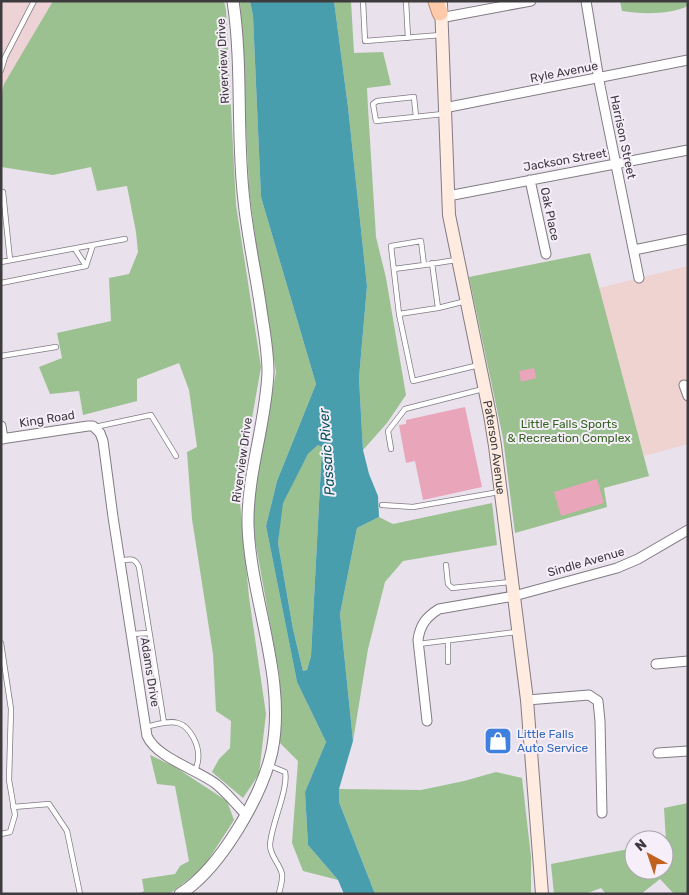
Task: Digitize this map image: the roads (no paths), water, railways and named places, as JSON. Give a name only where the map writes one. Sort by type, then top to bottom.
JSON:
[{"type":"main road","name":"Paterson Avenue","points":[[439,8],[449,215],[493,431],[527,700],[542,894]]},
{"type":"street","name":"Riverview Drive","points":[[182,893],[203,875],[225,848],[254,801],[268,765],[274,731],[274,697],[270,660],[248,527],[250,487],[268,362],[243,199],[237,41],[233,1]]},
{"type":"street","points":[[439,8],[531,1]]},
{"type":"street","name":"Harrison Street","points":[[586,1],[599,78],[639,278]]},
{"type":"street","name":"Ryle Avenue","points":[[444,111],[688,60]]},
{"type":"street","name":"Jackson Street","points":[[448,196],[688,150]]},
{"type":"street","name":"Oak Place","points":[[530,180],[546,254]]},
{"type":"street","points":[[634,250],[688,239]]},
{"type":"street","points":[[684,385],[688,396]]},
{"type":"street","points":[[1,426],[2,439]]},
{"type":"street","name":"King Road","points":[[2,439],[80,426],[94,427]]},
{"type":"street","name":"Adams Drive","points":[[94,427],[100,433],[103,441],[147,736],[152,744],[162,752],[220,788],[246,814]]},
{"type":"street","name":"Sindle Avenue","points":[[418,644],[419,631],[422,624],[428,615],[438,609],[514,596],[629,564],[688,530]]},
{"type":"street","points":[[418,644],[427,722]]},
{"type":"street","points":[[656,664],[688,661]]},
{"type":"street","points":[[527,700],[589,694],[598,701],[602,813]]},
{"type":"street","points":[[658,753],[688,750]]},
{"type":"lane","points":[[1,70],[5,57],[34,1]]},
{"type":"lane","points":[[363,1],[365,42],[441,35]]},
{"type":"lane","points":[[406,1],[408,38]]},
{"type":"lane","points":[[416,117],[414,97],[377,101],[374,104],[376,121],[416,117],[444,111]]},
{"type":"lane","points":[[2,192],[10,260]]},
{"type":"lane","points":[[1,262],[125,239]]},
{"type":"lane","points":[[424,265],[421,241],[390,246],[399,314],[413,382],[480,364]]},
{"type":"lane","points":[[86,266],[93,246]]},
{"type":"lane","points":[[75,249],[86,266]]},
{"type":"lane","points":[[394,270],[457,260]]},
{"type":"lane","points":[[432,263],[438,308]]},
{"type":"lane","points":[[1,283],[86,266]]},
{"type":"lane","points":[[399,314],[438,308],[466,301]]},
{"type":"lane","points":[[1,356],[56,347]]},
{"type":"lane","points":[[391,449],[388,432],[405,409],[485,389]]},
{"type":"lane","points":[[94,427],[151,415],[176,456]]},
{"type":"lane","points":[[382,506],[413,507],[501,492]]},
{"type":"lane","points":[[120,560],[132,559],[139,566],[164,724]]},
{"type":"lane","points":[[446,565],[448,584],[452,588],[512,582]]},
{"type":"lane","points":[[418,644],[518,632]]},
{"type":"lane","points":[[131,634],[149,633]]},
{"type":"lane","points":[[448,641],[448,662]]},
{"type":"lane","points":[[1,643],[11,709],[9,780],[15,815],[10,832],[1,834]]},
{"type":"lane","points":[[146,727],[179,723],[190,733],[197,747],[198,760],[195,772]]},
{"type":"lane","points":[[268,765],[286,772],[287,778],[270,846],[282,875],[279,894]]},
{"type":"lane","points":[[14,807],[49,804],[53,809],[67,831],[80,894]]},
{"type":"water","name":"Passaic River","points":[[250,1],[334,1],[348,107],[367,286],[359,378],[363,450],[369,474],[378,496],[379,517],[357,528],[340,614],[353,741],[339,789],[339,802],[375,894],[344,894],[338,880],[308,845],[305,792],[326,742],[297,682],[266,526],[277,481],[316,384],[261,197],[253,16]],"holes":[[[318,445],[322,447],[311,656],[307,670],[303,671],[293,629],[278,543],[283,503],[308,454]]]},
{"type":"place","name":"Little Falls Auto Service","points":[[498,741]]},
{"type":"park label","name":"Little Falls Sports & Recreation Complex","points":[[569,431]]}]
